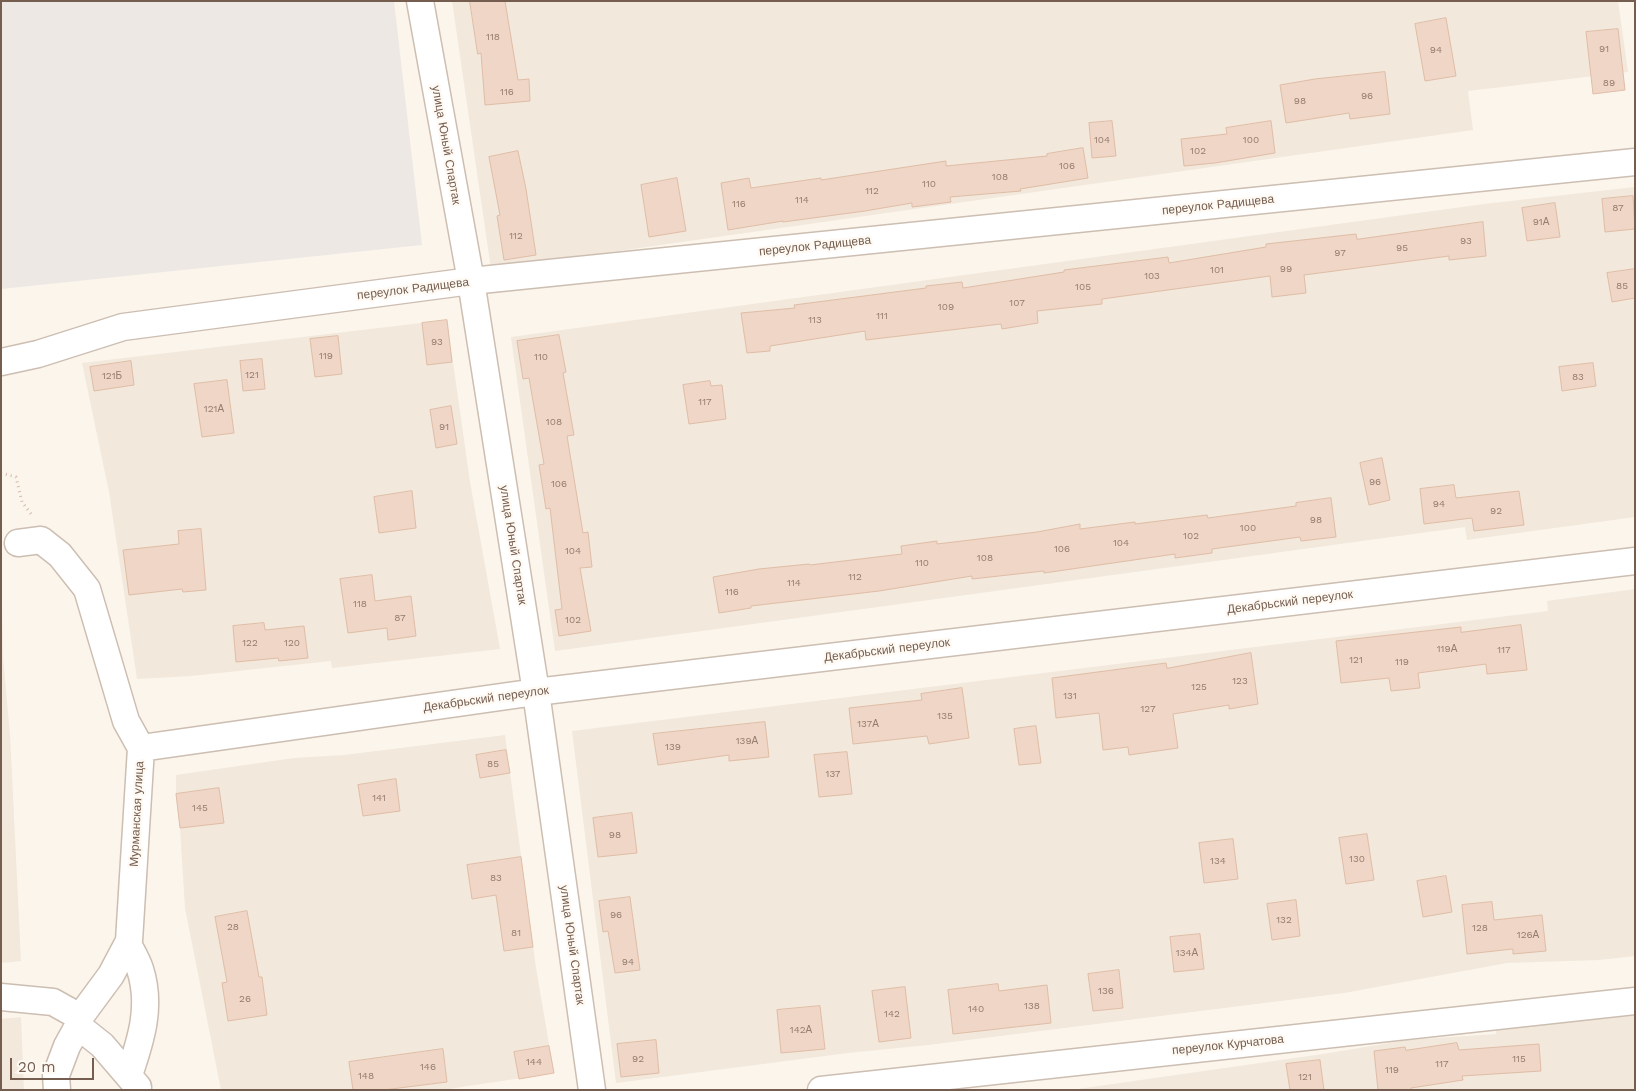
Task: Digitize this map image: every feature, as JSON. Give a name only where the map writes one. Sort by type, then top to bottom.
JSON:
[{"type":"street","name":"улица Юный Спартак","points":[[420,1],[471,281],[536,692],[592,1090]]},
{"type":"street","name":"переулок Радищева","points":[[1,362],[38,354],[123,327],[471,281],[1635,162]]},
{"type":"street","name":"Мурманская улица","points":[[18,543],[41,540],[60,555],[87,589],[126,721],[141,748],[129,941],[111,975],[79,1022],[67,1046],[56,1075],[57,1090]]},
{"type":"street","name":"Декабрьский переулок","points":[[141,748],[536,692],[1635,561]]},
{"type":"street","points":[[128,944],[140,969],[145,1001],[143,1033],[134,1083]]},
{"type":"street","points":[[1,997],[53,1002],[79,1022],[102,1045],[134,1083]]},
{"type":"street","name":"переулок Курчатова","points":[[821,1090],[1635,1000]]},
{"type":"shaded area","points":[[1,1],[394,1],[422,245],[1,289]]},
{"type":"shaded area","points":[[452,1],[1618,1],[1628,72],[1468,91],[1473,130],[491,269]]},
{"type":"shaded area","points":[[1635,187],[1635,517],[1467,540],[1465,527],[555,651],[511,337],[1484,204]]},
{"type":"shaded area","points":[[447,320],[470,482],[500,649],[332,668],[331,661],[191,676],[137,679],[109,492],[82,363]]},
{"type":"shaded area","points":[[1,551],[3,657],[10,735],[21,961],[1,963]]},
{"type":"shaded area","points":[[1635,589],[1635,956],[1599,960],[1507,963],[1344,993],[616,1083],[572,731],[1548,611],[1547,601]]},
{"type":"shaded area","points":[[505,735],[536,968],[554,1073],[442,1090],[221,1090],[185,908],[176,775],[294,758],[344,755]]},
{"type":"shaded area","points":[[1635,1015],[1635,1090],[1071,1090],[1408,1040],[1496,1034],[1496,1025]]},
{"type":"shaded area","points":[[21,1017],[24,1090],[1,1090],[1,1019]]},
{"type":"building","points":[[470,1],[505,1],[518,80],[529,79],[530,101],[485,105],[481,53],[478,54]]},
{"type":"building","points":[[1446,18],[1456,76],[1425,81],[1415,24]]},
{"type":"building","points":[[1618,29],[1625,90],[1593,94],[1586,32]]},
{"type":"building","points":[[1385,72],[1390,114],[1350,119],[1349,113],[1286,123],[1280,85],[1315,79]]},
{"type":"building","points":[[1112,121],[1116,156],[1092,158],[1089,123]]},
{"type":"building","points":[[1271,121],[1275,153],[1184,166],[1181,139],[1227,134],[1226,128]]},
{"type":"building","points":[[1083,148],[1088,178],[1020,189],[1021,191],[950,197],[951,202],[912,207],[912,203],[728,230],[721,183],[749,178],[751,188],[821,178],[821,180],[946,161],[946,166],[1047,156],[1047,154]]},
{"type":"building","points":[[518,151],[536,255],[504,260],[497,216],[500,215],[489,157]]},
{"type":"building","points":[[677,178],[686,231],[649,237],[641,185]]},
{"type":"building","points":[[1633,196],[1635,229],[1605,232],[1602,199]]},
{"type":"building","points":[[1555,203],[1560,237],[1527,241],[1522,208]]},
{"type":"building","points":[[1483,222],[1486,256],[1449,260],[1449,256],[1304,275],[1306,293],[1272,297],[1270,276],[1102,299],[1102,304],[1037,311],[1038,323],[1002,329],[1001,324],[866,340],[865,331],[770,346],[770,351],[747,353],[741,313],[795,308],[794,305],[926,288],[926,286],[962,282],[963,288],[1064,272],[1064,270],[1168,257],[1169,263],[1266,247],[1266,244],[1356,234],[1357,239]]},
{"type":"building","points":[[1635,269],[1635,298],[1612,302],[1607,273]]},
{"type":"building","points":[[447,320],[452,362],[427,365],[422,323]]},
{"type":"building","points":[[559,335],[566,372],[563,373],[574,435],[567,436],[583,533],[588,532],[592,567],[580,568],[591,631],[559,636],[555,610],[562,609],[550,508],[546,509],[539,465],[544,464],[529,378],[523,379],[517,341]]},
{"type":"building","points":[[338,336],[342,374],[315,377],[310,339]]},
{"type":"building","points":[[262,359],[265,389],[243,391],[240,361]]},
{"type":"building","points":[[131,361],[134,385],[94,391],[90,367]]},
{"type":"building","points":[[1593,363],[1596,386],[1562,391],[1559,367]]},
{"type":"building","points":[[227,380],[234,433],[202,437],[194,384]]},
{"type":"building","points":[[710,381],[711,386],[722,385],[726,419],[689,424],[683,385]]},
{"type":"building","points":[[451,406],[457,444],[436,448],[430,410]]},
{"type":"building","points":[[1382,458],[1390,500],[1369,505],[1360,463]]},
{"type":"building","points":[[1454,485],[1456,498],[1519,491],[1524,525],[1474,531],[1472,518],[1424,524],[1420,489]]},
{"type":"building","points":[[412,491],[416,528],[379,533],[374,497]]},
{"type":"building","points":[[1331,498],[1336,537],[1301,541],[1300,537],[1212,549],[1212,553],[1175,558],[1175,554],[1044,573],[1044,571],[972,579],[972,576],[879,591],[751,606],[751,608],[719,613],[713,577],[759,569],[902,554],[901,546],[937,541],[937,544],[1037,532],[1080,524],[1080,529],[1207,515],[1208,518],[1296,506],[1296,503]]},
{"type":"building","points":[[201,529],[206,590],[183,592],[182,589],[129,595],[123,550],[179,544],[178,531]]},
{"type":"building","points":[[372,575],[375,601],[411,596],[416,636],[388,640],[387,628],[348,633],[340,579]]},
{"type":"building","points":[[264,623],[265,630],[304,626],[308,658],[279,661],[278,658],[236,662],[233,626]]},
{"type":"building","points":[[1521,625],[1527,670],[1487,674],[1486,664],[1418,673],[1420,688],[1391,691],[1389,678],[1341,683],[1336,641],[1461,627],[1461,632]]},
{"type":"building","points":[[1251,653],[1258,704],[1229,709],[1229,705],[1173,714],[1178,748],[1129,755],[1128,747],[1103,750],[1099,713],[1056,718],[1052,678],[1166,663],[1167,668]]},
{"type":"building","points":[[962,688],[969,738],[929,744],[927,736],[853,744],[849,708],[922,700],[921,694]]},
{"type":"building","points":[[765,722],[769,757],[729,761],[729,755],[658,765],[653,734]]},
{"type":"building","points":[[1036,726],[1041,763],[1019,765],[1014,729]]},
{"type":"building","points":[[506,750],[510,773],[480,778],[476,755]]},
{"type":"building","points":[[847,752],[852,794],[819,797],[814,755]]},
{"type":"building","points":[[396,779],[400,811],[363,816],[358,785]]},
{"type":"building","points":[[219,788],[224,823],[180,828],[176,794]]},
{"type":"building","points":[[632,813],[637,853],[598,857],[593,818]]},
{"type":"building","points":[[1367,834],[1374,880],[1346,884],[1339,838]]},
{"type":"building","points":[[1233,839],[1238,879],[1204,883],[1199,843]]},
{"type":"building","points":[[521,857],[533,947],[504,951],[496,895],[472,899],[467,865]]},
{"type":"building","points":[[1446,876],[1452,912],[1423,917],[1417,881]]},
{"type":"building","points":[[630,897],[640,970],[615,973],[608,931],[603,932],[599,901]]},
{"type":"building","points":[[1296,900],[1300,936],[1272,940],[1267,904]]},
{"type":"building","points":[[1492,902],[1494,920],[1542,915],[1546,951],[1513,954],[1513,949],[1467,954],[1462,905]]},
{"type":"building","points":[[247,911],[259,977],[262,977],[267,1015],[228,1021],[222,983],[227,982],[215,917]]},
{"type":"building","points":[[1200,934],[1204,969],[1174,972],[1170,937]]},
{"type":"building","points":[[1119,970],[1123,1008],[1093,1011],[1088,974]]},
{"type":"building","points":[[998,984],[999,991],[1047,985],[1051,1023],[953,1034],[948,990]]},
{"type":"building","points":[[905,987],[911,1038],[879,1042],[872,991]]},
{"type":"building","points":[[820,1006],[825,1049],[781,1053],[777,1010]]},
{"type":"building","points":[[656,1040],[659,1073],[621,1077],[617,1044]]},
{"type":"building","points":[[1457,1043],[1459,1050],[1539,1044],[1541,1071],[1462,1076],[1463,1080],[1411,1088],[1411,1090],[1378,1090],[1374,1051],[1405,1047],[1406,1050]]},
{"type":"building","points":[[549,1046],[554,1073],[519,1079],[514,1052]]},
{"type":"building","points":[[443,1049],[447,1082],[383,1090],[353,1090],[349,1062]]},
{"type":"building","points":[[1320,1060],[1324,1090],[1290,1090],[1286,1064]]}]
